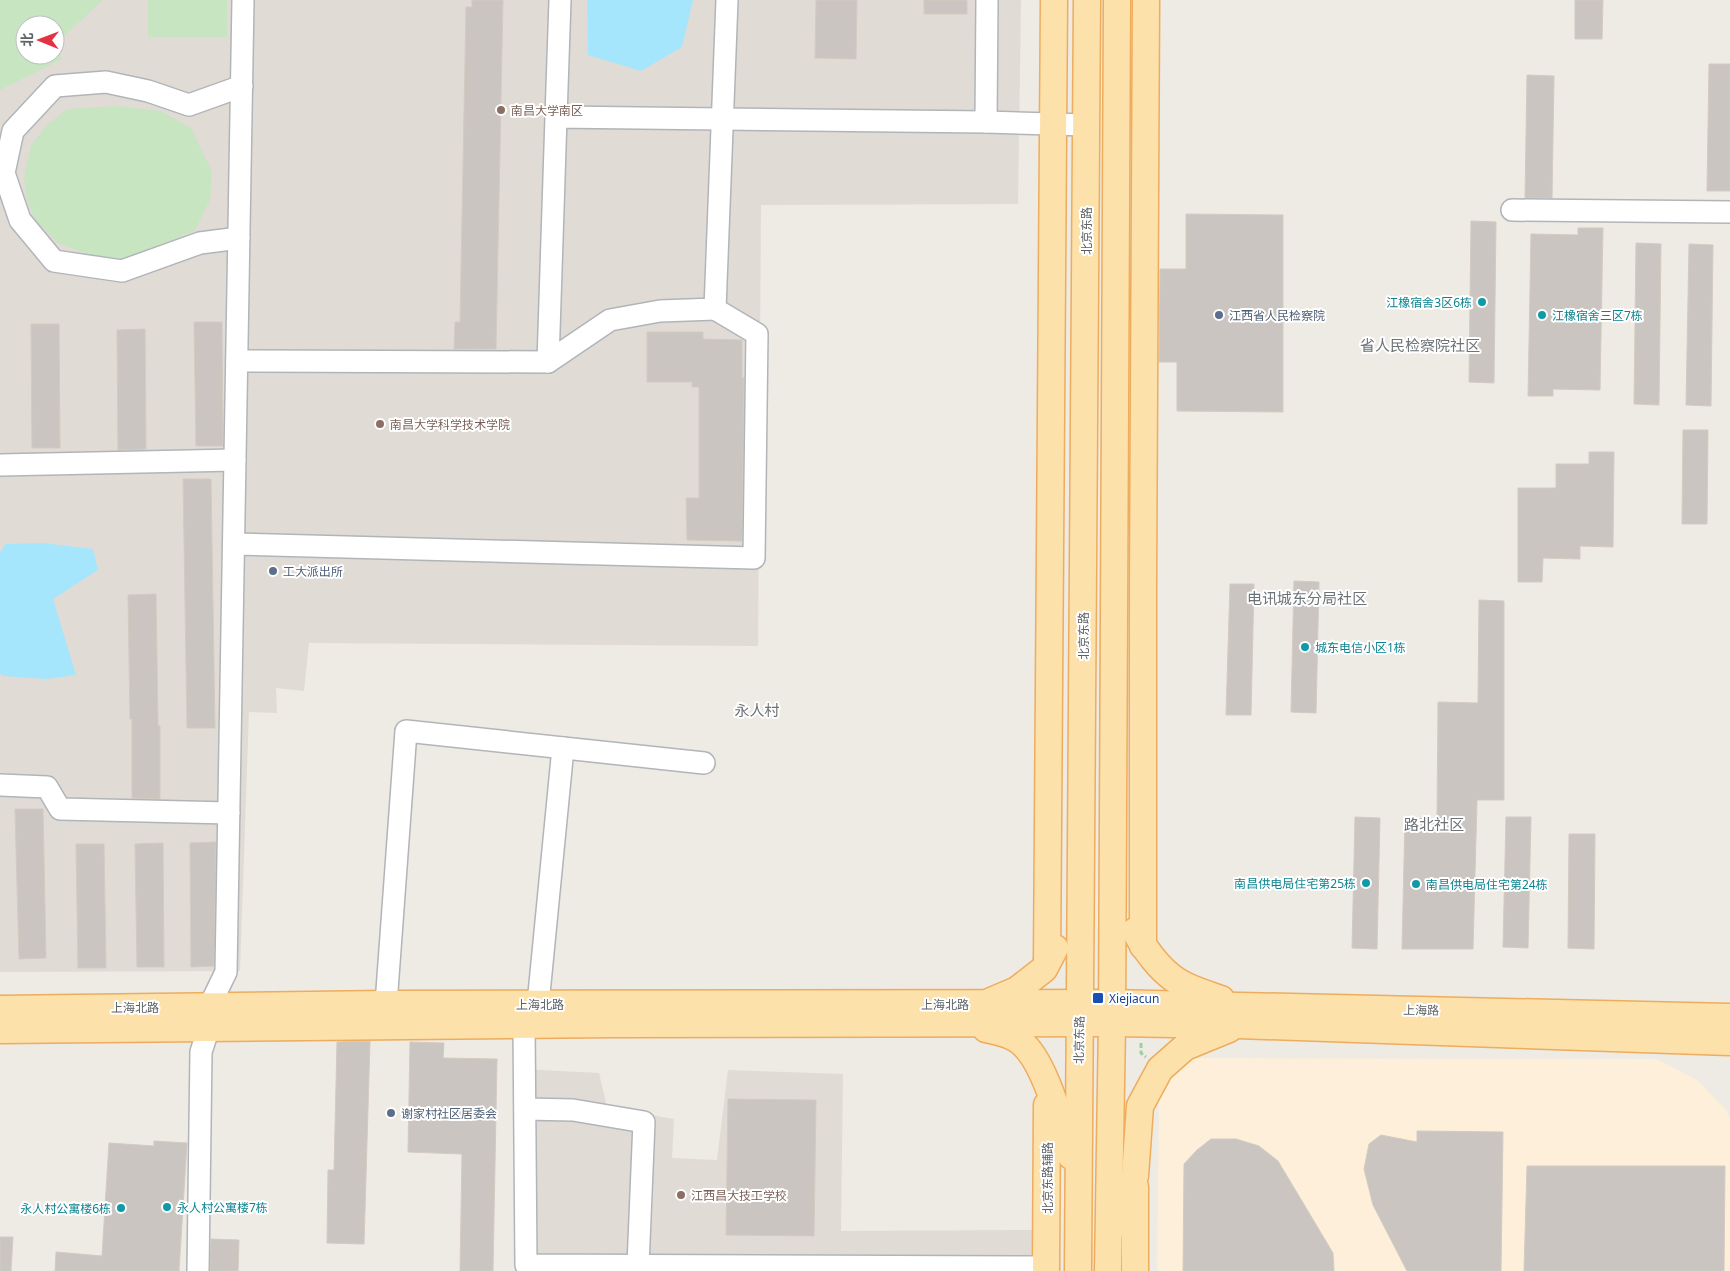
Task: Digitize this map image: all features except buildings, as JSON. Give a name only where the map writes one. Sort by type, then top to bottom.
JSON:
[{"type":"main road","points":[[1047,962],[1054,0]]},
{"type":"main road","name":"北京东路","points":[[1078,1271],[1087,0]]},
{"type":"main road","points":[[1108,1271],[1117,0]]},
{"type":"main road","points":[[1143,946],[1146,0]]},
{"type":"main road","points":[[1112,864],[1126,913],[1143,946],[1154,961],[1184,985],[1238,1015],[1185,1048],[1160,1068],[1140,1106],[1135,1176],[1135,1271]]},
{"type":"main road","points":[[986,1004],[1017,990],[1044,969],[1057,944],[1082,880]]},
{"type":"main road","name":"上海北路","points":[[0,1030],[386,1004],[531,1014],[964,1024],[1080,1013]]},
{"type":"main road","name":"上海北路","points":[[0,1008],[209,1017],[531,1014],[986,1004],[1080,1013]]},
{"type":"main road","name":"上海路","points":[[1080,1013],[1730,1017]]},
{"type":"main road","name":"上海路","points":[[1238,1015],[1730,1042]]},
{"type":"main road","points":[[964,1024],[1005,1033],[1024,1045],[1033,1056],[1047,1084],[1078,1181]]},
{"type":"main road","name":"北京东路辅路","points":[[1046,1269],[1047,1084]]},
{"type":"main road","points":[[1108,1238],[1135,1176]]},
{"type":"lane","points":[[198,1271],[201,1052],[209,1017],[226,972],[243,0]]},
{"type":"lane","points":[[548,362],[560,0]]},
{"type":"lane","points":[[715,309],[727,0]]},
{"type":"lane","points":[[986,122],[987,0]]},
{"type":"lane","points":[[239,238],[200,243],[122,271],[54,261],[20,220],[4,173],[13,131],[55,86],[106,82],[148,91],[189,105],[242,86]]},
{"type":"lane","points":[[556,117],[1087,125]]},
{"type":"lane","points":[[1512,210],[1730,212]]},
{"type":"lane","points":[[234,544],[754,558],[758,334],[715,309],[660,311],[610,320],[548,362],[237,361]]},
{"type":"lane","points":[[0,465],[235,460]]},
{"type":"lane","points":[[386,1004],[406,731],[704,763]]},
{"type":"lane","points":[[563,748],[531,1014],[525,1109],[526,1265],[1046,1269]]},
{"type":"lane","points":[[0,785],[47,786],[60,809],[229,813]]},
{"type":"lane","points":[[525,1109],[573,1110],[644,1122],[638,1265]]},
{"type":"shaded area","name":"南昌大学科学技术学院","points":[[0,0],[1021,0],[1018,204],[761,205],[758,646],[309,643],[304,691],[276,688],[277,713],[249,712],[240,971],[0,972]]},
{"type":"shaded area","points":[[1195,1058],[1657,1059],[1697,1080],[1727,1111],[1730,1119],[1730,1271],[1157,1271],[1159,1095],[1175,1068]]},
{"type":"shaded area","name":"江西昌大技工学校","points":[[522,1069],[599,1073],[607,1107],[674,1119],[672,1158],[717,1160],[728,1070],[843,1074],[841,1231],[1034,1230],[1033,1271],[520,1271]]},
{"type":"green space","points":[[0,0],[103,0],[65,35],[65,15],[15,15],[15,65],[50,65],[0,90]]},
{"type":"green space","points":[[148,0],[227,0],[227,37],[148,37]]},
{"type":"green space","points":[[116,106],[161,111],[191,128],[212,172],[210,200],[195,230],[135,258],[107,261],[58,243],[36,222],[27,200],[24,177],[31,145],[46,126],[67,109]]},
{"type":"water","points":[[587,0],[693,0],[682,47],[641,71],[588,55]]},
{"type":"water","points":[[43,543],[93,549],[98,570],[53,599],[76,675],[46,679],[3,676],[0,673],[0,552],[6,544]]},
{"type":"place","name":"南昌大学南区","points":[[501,110]]},
{"type":"place","name":"江橡宿舍3区6栋","points":[[1482,302]]},
{"type":"place","name":"江西省人民检察院","points":[[1219,315]]},
{"type":"place","name":"江橡宿舍三区7栋","points":[[1542,315]]},
{"type":"place","name":"南昌大学科学技术学院","points":[[380,424]]},
{"type":"place","name":"工大派出所","points":[[273,571]]},
{"type":"place","name":"城东电信小区1栋","points":[[1305,647]]},
{"type":"place","name":"南昌供电局住宅第25栋","points":[[1366,883]]},
{"type":"place","name":"南昌供电局住宅第24栋","points":[[1416,884]]},
{"type":"place","name":"Xiejiacun","points":[[1098,998]]},
{"type":"place","name":"谢家村社区居委会","points":[[391,1113]]},
{"type":"place","name":"江西昌大技工学校","points":[[681,1195]]},
{"type":"place","name":"永人村公寓楼7栋","points":[[167,1207]]},
{"type":"place","name":"永人村公寓楼6栋","points":[[121,1208]]},
{"type":"district","name":"省人民检察院社区","points":[[1420,345]]},
{"type":"district","name":"电讯城东分局社区","points":[[1307,598]]},
{"type":"district","name":"永人村","points":[[757,710]]},
{"type":"district","name":"路北社区","points":[[1434,824]]}]
